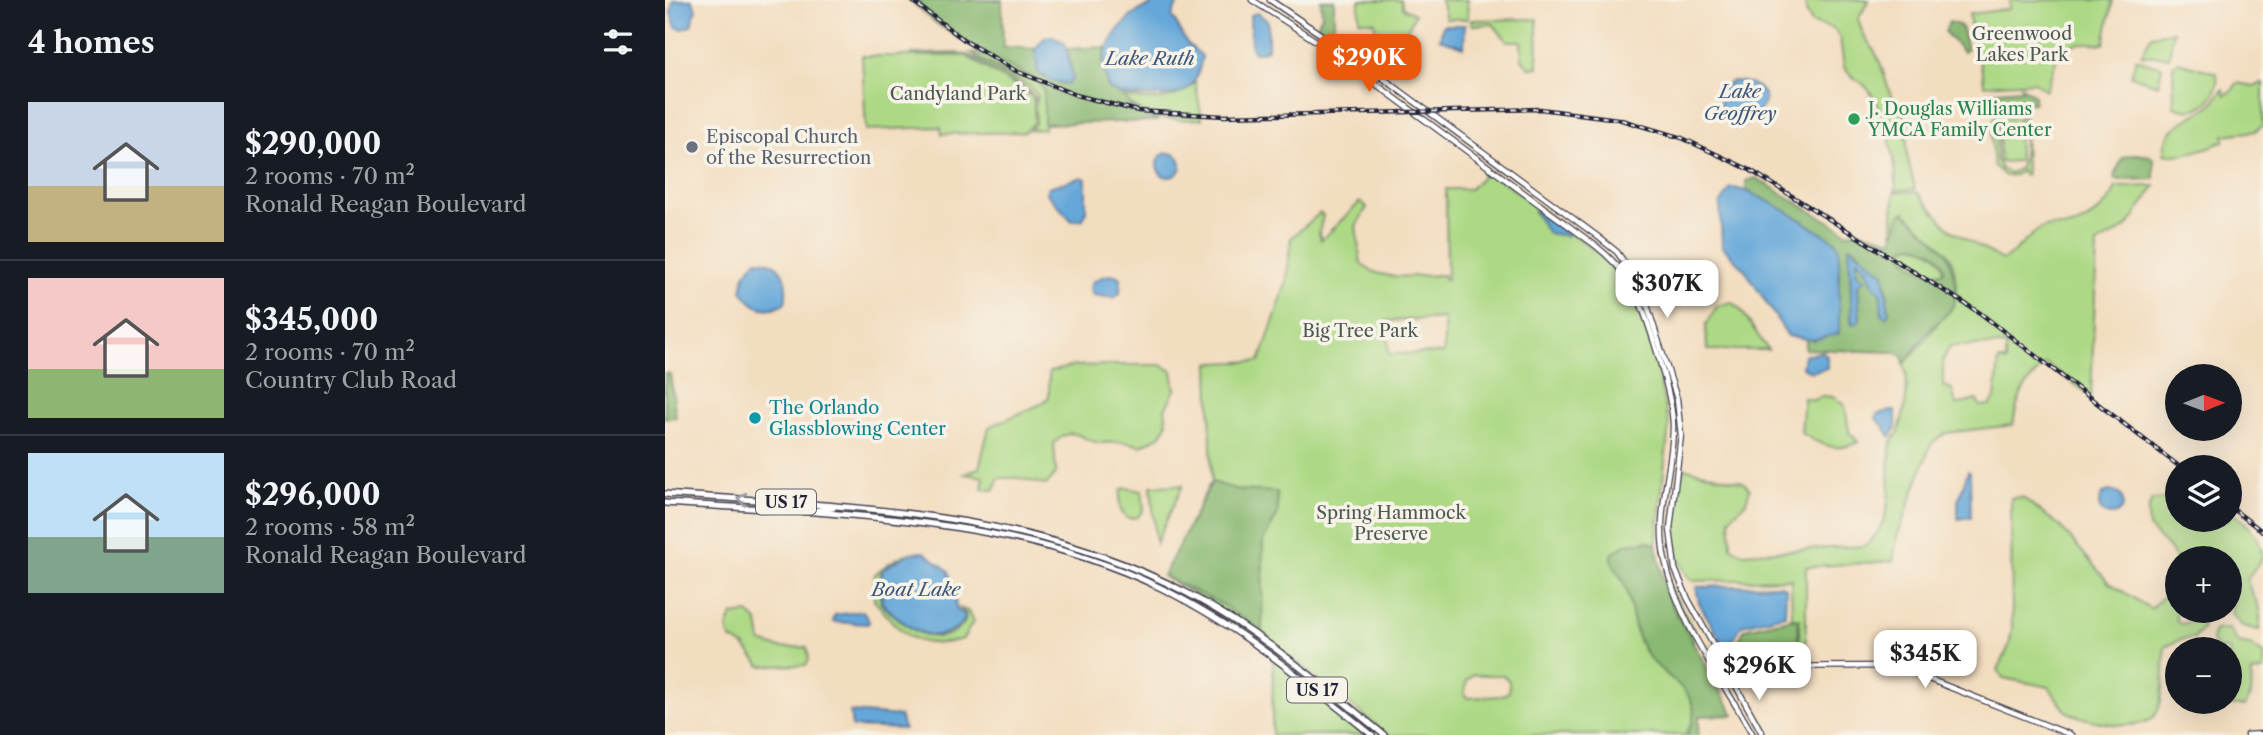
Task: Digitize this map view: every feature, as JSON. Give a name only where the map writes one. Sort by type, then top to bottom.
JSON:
[{"type":"main road","points":[[1252,0],[1307,34],[1596,246],[1611,258],[1631,284],[1642,309],[1673,419],[1662,516],[1664,558],[1679,606],[1753,735]]},
{"type":"main road","points":[[1270,0],[1401,91],[1597,236],[1616,252],[1641,286],[1663,348],[1681,417],[1671,508],[1672,557],[1688,599],[1763,735]]},
{"type":"main road","points":[[1396,98],[1401,91]]},
{"type":"main road","name":"US 17","points":[[665,495],[846,506],[972,522],[1083,550],[1156,577],[1233,619],[1299,666],[1384,735]]},
{"type":"main road","points":[[761,509],[789,506],[794,502]]},
{"type":"main road","name":"US 17","points":[[665,503],[811,512],[945,525],[1053,550],[1157,586],[1220,620],[1295,672],[1371,735]]},
{"type":"main road","points":[[811,512],[846,506]]},
{"type":"main road","points":[[945,525],[972,522]]},
{"type":"main road","points":[[982,533],[989,530],[1012,530]]},
{"type":"main road","points":[[1014,539],[1039,541],[1044,538]]},
{"type":"main road","points":[[1053,550],[1060,547],[1083,550]]},
{"type":"main road","points":[[1664,558],[1672,557]]},
{"type":"main road","points":[[1220,620],[1233,619]]},
{"type":"main road","points":[[1233,628],[1244,626]]},
{"type":"main road","points":[[1717,671],[1725,667],[1896,666],[2071,735]]},
{"type":"main road","points":[[1733,682],[1733,675],[1738,667]]},
{"type":"main road","points":[[2247,735],[2263,734]]},
{"type":"green space","points":[[910,0],[1002,0],[1003,47],[1035,49],[1038,73],[1045,78],[1072,72],[1067,49],[1106,47],[1103,61],[1108,89],[1124,97],[1134,109],[1158,121],[1044,124],[1044,91],[1038,81],[982,53],[937,24]]},
{"type":"green space","points":[[1321,0],[1334,0],[1334,38],[1317,26],[1322,15]]},
{"type":"green space","points":[[1359,0],[1401,0],[1403,8],[1415,14],[1409,27],[1398,34],[1373,67],[1360,58],[1360,50],[1375,49],[1375,22],[1359,20]]},
{"type":"green space","points":[[1441,0],[1467,0],[1468,19],[1446,19]]},
{"type":"green space","points":[[1806,0],[1869,0],[1858,19],[1878,58],[1892,99],[1907,117],[1907,155],[1915,189],[1895,190],[1892,151],[1877,105],[1871,93],[1844,67],[1840,38],[1834,29],[1812,23],[1806,12]]},
{"type":"green space","name":"Greenwood Lakes Park","points":[[2010,0],[2113,0],[2104,44],[2077,43],[2063,50],[2054,65],[2046,90],[2034,82],[1984,85],[1969,14],[2009,9]]},
{"type":"green space","points":[[1537,19],[1538,67],[1530,68],[1522,59],[1521,41],[1507,41],[1493,24],[1472,25],[1471,20]]},
{"type":"green space","points":[[1949,22],[1961,26],[1967,49],[1963,52],[1945,32]]},
{"type":"green space","points":[[2173,31],[2169,57],[2141,55],[2152,35]]},
{"type":"green space","points":[[957,53],[966,55],[910,54]]},
{"type":"green space","points":[[971,53],[1011,66],[1039,84],[1045,99],[1044,129],[1030,130],[1036,122],[1034,97],[1037,102],[1037,95],[1032,88]]},
{"type":"green space","points":[[968,55],[995,68],[1033,95]]},
{"type":"green space","name":"Candyland Park","points":[[862,56],[966,56],[1033,97],[1035,122],[1024,132],[942,134],[941,127],[866,130]]},
{"type":"green space","points":[[2136,59],[2162,67],[2158,85],[2131,76]]},
{"type":"green space","points":[[2178,62],[2217,73],[2215,91],[2206,103],[2199,107],[2183,109],[2174,106],[2173,65]]},
{"type":"green space","points":[[1195,81],[1202,119],[1150,116],[1124,97],[1172,97]]},
{"type":"green space","points":[[2237,83],[2253,86],[2263,83],[2263,125],[2256,131],[2224,135],[2224,141],[2203,149],[2178,155],[2164,154],[2165,144],[2172,130],[2210,105],[2223,89],[2225,95],[2232,91]]},
{"type":"green space","points":[[2021,86],[2034,95],[2034,103],[1990,105],[1987,92],[2022,89]]},
{"type":"green space","points":[[2006,106],[2018,108],[2025,119],[2026,175],[2023,175],[2022,171],[2005,176],[1994,166],[1992,132],[1995,116]],"holes":[[[2006,109],[2018,112],[2023,132],[2023,157],[2019,169],[2010,173],[2001,169],[1997,160],[1996,120]]]},
{"type":"green space","points":[[2018,118],[2019,161],[2000,162],[1999,119]]},
{"type":"green space","points":[[2137,154],[2150,156],[2154,160],[2154,179],[2116,180],[2114,176],[2123,157]]},
{"type":"green space","name":"Spring Hammock Preserve","points":[[1482,166],[1597,252],[1620,276],[1633,296],[1653,350],[1669,425],[1656,545],[1648,541],[1663,587],[1668,583],[1693,629],[1696,735],[1389,735],[1253,628],[1164,577],[1209,485],[1212,485],[1209,363],[1260,361],[1286,284],[1291,238],[1320,213],[1323,215],[1319,233],[1321,240],[1360,202],[1367,207],[1356,226],[1361,264],[1379,274],[1390,276],[1444,275],[1444,279],[1447,279],[1446,189],[1470,189],[1482,177]],"holes":[[[1444,318],[1444,353],[1389,354],[1387,321]],[[1473,675],[1503,675],[1509,681],[1509,692],[1501,696],[1468,698],[1464,693],[1467,681]]]},
{"type":"green space","points":[[1756,178],[1848,233],[1859,231],[1893,240],[1900,214],[1905,212],[1947,252],[1956,283],[1955,301],[1950,311],[1926,334],[1904,364],[1902,355],[1892,352],[1805,349],[1806,339],[1839,334],[1839,247],[1835,241],[1746,190],[1746,181]],"holes":[[[1913,245],[1934,253],[1941,261],[1944,272],[1926,271],[1911,263],[1902,254],[1905,247]],[[1854,248],[1877,269],[1888,292],[1883,314],[1880,290],[1860,262],[1855,260],[1859,277],[1865,279],[1858,285],[1851,324]]]},
{"type":"green space","points":[[2155,186],[2127,227],[2097,244],[2091,396],[2046,364],[2023,391],[2013,425],[1946,433],[1931,444],[1897,537],[1893,561],[1806,567],[1806,664],[1731,666],[1737,661],[1799,661],[1800,619],[1792,618],[1791,579],[1692,581],[1684,570],[1676,544],[1675,516],[1681,475],[1684,468],[1743,482],[1750,489],[1746,502],[1730,518],[1731,547],[1742,553],[1864,546],[1874,536],[1886,514],[1890,447],[1898,433],[1905,408],[1907,380],[1904,364],[1925,341],[1945,312],[1955,281],[1953,265],[1946,251],[1912,221],[1900,215],[1899,224],[1893,233],[1894,192],[1917,192],[1951,230],[2002,260],[2040,229],[2049,226],[2072,226],[2092,217],[2104,206],[2116,187]],"holes":[[[2006,345],[2006,362],[1999,360],[1995,398],[1990,405],[1980,406],[1977,400],[1956,405],[1952,389],[1943,386],[1943,360],[1950,346]]]},
{"type":"green space","points":[[1913,245],[1935,253],[1944,272],[1926,271],[1911,263],[1902,254],[1905,247]]},
{"type":"green space","points":[[1731,302],[1740,309],[1768,350],[1707,350],[1706,325],[1717,306]]},
{"type":"green space","points":[[1161,365],[1172,371],[1175,390],[1165,409],[1167,424],[1160,436],[1141,446],[1125,442],[1094,442],[1068,434],[1054,443],[1056,474],[1046,485],[1018,478],[999,478],[994,490],[982,489],[984,477],[965,474],[979,468],[989,427],[1041,404],[1049,397],[1049,372],[1073,366]]},
{"type":"green space","points":[[665,373],[670,374],[676,417],[665,418]]},
{"type":"green space","points":[[1822,396],[1833,397],[1845,406],[1849,432],[1858,442],[1843,447],[1829,446],[1801,433],[1804,398],[1814,400]]},
{"type":"green space","points":[[1212,482],[1239,490],[1277,492],[1278,514],[1263,541],[1262,631],[1223,605],[1163,576]]},
{"type":"green space","points":[[1183,485],[1156,543],[1151,486]]},
{"type":"green space","points":[[1126,488],[1142,491],[1144,509],[1138,517],[1129,519],[1121,511],[1121,490]]},
{"type":"green space","points":[[2022,497],[2060,526],[2108,582],[2151,609],[2165,594],[2165,623],[2201,623],[2203,627],[2195,637],[2165,637],[2162,697],[2157,712],[2151,719],[2130,725],[2090,720],[2067,711],[2049,687],[2003,678],[1998,670],[2009,646],[2012,630],[2011,498]]},
{"type":"green space","points":[[2165,499],[2165,532],[2242,532],[2242,520],[2256,536],[2262,558],[2247,581],[2259,608],[2259,630],[2239,623],[2242,623],[2242,546],[2167,546],[2149,528],[2148,510],[2152,500]]},
{"type":"green space","points":[[1648,541],[1656,545],[1667,597],[1734,715],[1699,716],[1698,735],[1685,735],[1694,710],[1690,699],[1642,648],[1624,583],[1613,563],[1612,554],[1626,544]]},
{"type":"green space","points":[[906,554],[882,569],[878,586],[881,604],[910,628],[932,637],[954,632],[965,622],[966,614],[959,608],[968,611],[973,622],[963,639],[934,643],[912,638],[893,623],[874,600],[875,574],[890,562]]},
{"type":"green space","points":[[748,613],[758,622],[761,642],[780,648],[807,647],[809,660],[806,665],[761,666],[744,646],[730,638],[727,628],[732,615]]},
{"type":"green space","points":[[1798,619],[1798,660],[1738,661],[1737,644],[1745,629]]},
{"type":"green space","points":[[2229,629],[2234,637],[2212,637],[2213,631]]},
{"type":"green space","points":[[2242,644],[2250,645],[2263,654],[2263,671],[2252,673],[2251,695],[2245,706],[2242,706]]},
{"type":"green space","points":[[1273,660],[1279,663],[1364,735],[1272,735]]},
{"type":"water","points":[[673,0],[692,0],[696,9],[691,26],[682,29],[676,27],[671,14]]},
{"type":"water","name":"Lake Ruth","points":[[1152,0],[1179,0],[1172,16],[1187,43],[1202,56],[1197,76],[1194,83],[1183,92],[1167,96],[1138,96],[1115,92],[1109,89],[1105,75],[1104,64],[1109,44],[1120,27],[1142,9],[1150,6]]},
{"type":"water","points":[[1257,13],[1268,21],[1268,48],[1263,52],[1254,52],[1251,48],[1250,15]]},
{"type":"water","points":[[1443,25],[1465,25],[1464,47],[1440,39]]},
{"type":"water","points":[[1052,36],[1065,43],[1073,79],[1068,84],[1052,81],[1038,73],[1035,49],[1045,37]]},
{"type":"water","name":"Lake Geoffrey","points":[[1732,81],[1752,85],[1761,90],[1766,99],[1750,122],[1735,128],[1724,116],[1720,102],[1721,90]]},
{"type":"water","points":[[1169,153],[1177,157],[1181,165],[1177,173],[1169,177],[1161,173],[1157,165],[1161,157]]},
{"type":"water","points":[[1082,177],[1086,179],[1086,211],[1083,219],[1072,221],[1046,193],[1048,187]]},
{"type":"water","points":[[1731,188],[1768,201],[1835,241],[1839,247],[1839,334],[1812,340],[1788,336],[1745,270],[1722,246],[1720,204]]},
{"type":"water","points":[[1533,210],[1568,234],[1568,236],[1548,233]]},
{"type":"water","points":[[1849,246],[1884,273],[1889,313],[1886,317],[1882,314],[1880,290],[1875,289],[1867,270],[1857,259],[1857,273],[1865,279],[1858,285],[1860,321],[1852,325]]},
{"type":"water","points":[[757,260],[773,264],[782,273],[786,287],[785,303],[766,309],[751,302],[742,291],[745,273]]},
{"type":"water","points":[[1115,275],[1121,278],[1120,293],[1114,298],[1093,295],[1090,289],[1092,282],[1104,276]]},
{"type":"water","points":[[1822,352],[1827,356],[1827,368],[1811,372],[1802,367],[1804,355]]},
{"type":"water","points":[[1895,411],[1896,422],[1890,437],[1876,419],[1877,414]]},
{"type":"water","points":[[1968,471],[1971,517],[1958,519],[1958,501]]},
{"type":"water","points":[[2111,491],[2120,494],[2123,503],[2120,512],[2111,515],[2102,512],[2099,503],[2102,494]]},
{"type":"water","name":"Boat Lake","points":[[924,552],[949,571],[957,610],[965,615],[959,627],[941,635],[913,629],[882,603],[880,586],[883,569],[910,553]]},
{"type":"water","points":[[1780,585],[1786,588],[1785,615],[1742,625],[1733,640],[1732,660],[1699,603],[1696,587]]},
{"type":"water","points":[[863,611],[868,624],[833,622],[835,615]]},
{"type":"water","points":[[850,712],[900,716],[904,729],[852,727]]},
{"type":"railway","points":[[911,0],[967,42],[1016,71],[1076,95],[1138,111],[1224,116],[1540,109],[1618,119],[1682,138],[1750,170],[1980,313],[2165,455]]},
{"type":"railway","points":[[2242,516],[2263,532]]},
{"type":"place","name":"J. Douglas Williams YMCA Family Center","points":[[1854,119]]},
{"type":"place","name":"Episcopal Church of the Resurrection","points":[[692,147]]},
{"type":"place","name":"The Orlando Glassblowing Center","points":[[755,418]]},
{"type":"park label","name":"Big Tree Park","points":[[1360,331]]}]
